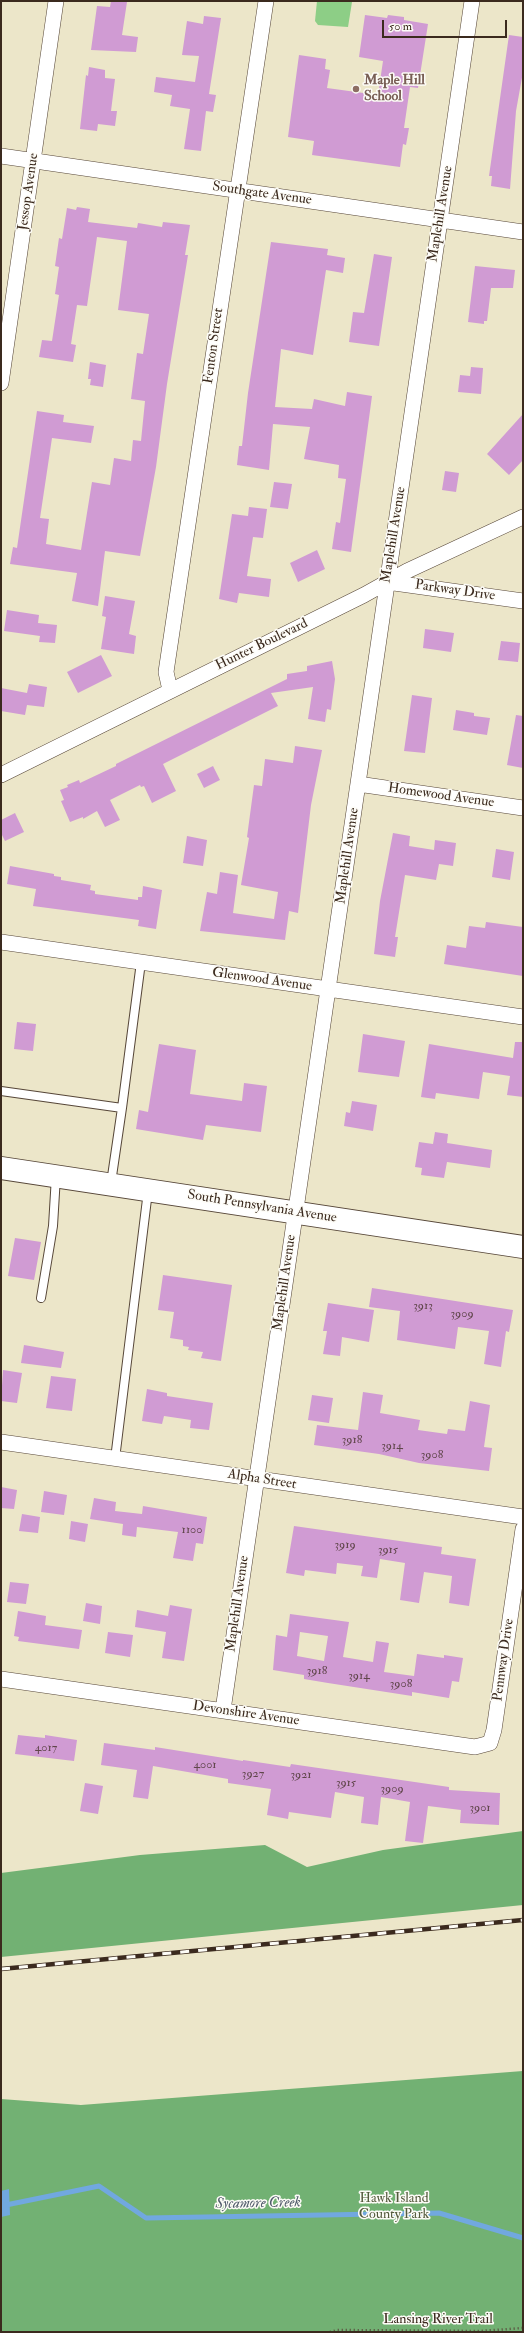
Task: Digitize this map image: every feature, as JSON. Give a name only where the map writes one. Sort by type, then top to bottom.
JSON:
[{"type":"main road","name":"South Pennsylvania Avenue","points":[[1,1168],[111,1183],[294,1214],[523,1247]]},
{"type":"street","name":"Jessop Avenue","points":[[1,383],[56,1]]},
{"type":"street","name":"Fenton Street","points":[[170,690],[166,672],[266,1]]},
{"type":"street","name":"Maplehill Avenue","points":[[223,1710],[294,1214],[472,1]]},
{"type":"street","name":"Southgate Avenue","points":[[1,156],[523,232]]},
{"type":"street","name":"Hunter Boulevard","points":[[1,775],[387,582],[523,517]]},
{"type":"street","name":"Parkway Drive","points":[[387,582],[523,601]]},
{"type":"street","name":"Homewood Avenue","points":[[358,784],[523,808]]},
{"type":"street","name":"Glenwood Avenue","points":[[1,942],[523,1017]]},
{"type":"street","name":"Alpha Street","points":[[1,1442],[523,1517]]},
{"type":"street","name":"Pennway Drive","points":[[490,1743],[494,1730],[523,1530]]},
{"type":"street","name":"Devonshire Avenue","points":[[1,1679],[476,1747],[490,1743]]},
{"type":"lane","points":[[111,1183],[141,962]]},
{"type":"lane","points":[[1,1091],[122,1108]]},
{"type":"lane","points":[[41,1298],[53,1226],[56,1175]]},
{"type":"lane","points":[[115,1459],[149,1189]]},
{"type":"path","name":"Lansing River Trail","points":[[330,2332],[337,2330],[480,2331],[523,2328]]},
{"type":"green space","points":[[317,1],[352,2],[348,27],[318,25],[315,21]]},
{"type":"green space","points":[[523,1831],[523,1905],[1,1957],[1,1873],[140,1855],[265,1845],[307,1867],[383,1850]]},
{"type":"green space","name":"Hawk Island County Park","points":[[523,2071],[523,2332],[1,2332],[1,2099],[81,2105]]},
{"type":"water","points":[[9,2189],[10,2215],[1,2217],[1,2191]]},
{"type":"building","points":[[111,1],[127,2],[122,35],[138,37],[136,52],[91,50],[97,6],[110,7]]},
{"type":"building","points":[[365,15],[387,18],[388,15],[404,17],[404,20],[428,24],[418,88],[410,87],[404,128],[409,128],[406,145],[403,144],[400,167],[312,155],[314,141],[288,137],[299,55],[326,59],[325,69],[330,70],[327,88],[378,95],[383,61],[359,57]]},
{"type":"building","points":[[204,16],[221,18],[209,94],[216,95],[213,112],[206,111],[201,151],[184,149],[190,109],[170,106],[172,95],[154,92],[156,77],[195,82],[199,56],[182,55],[187,21],[203,24]]},
{"type":"building","points":[[509,35],[523,37],[523,72],[516,111],[510,189],[491,186],[492,176],[489,176]]},
{"type":"building","points":[[89,67],[105,70],[105,78],[115,79],[111,111],[117,111],[115,126],[98,124],[97,131],[80,129],[86,75],[88,76]]},
{"type":"building","points":[[77,207],[90,209],[88,222],[137,228],[138,223],[162,227],[163,222],[190,225],[185,255],[188,255],[167,384],[156,467],[140,556],[105,551],[98,606],[72,601],[77,573],[10,564],[13,547],[17,548],[37,411],[64,415],[63,422],[94,426],[91,443],[52,438],[40,518],[49,519],[46,544],[81,550],[92,482],[110,485],[114,458],[131,461],[133,440],[141,441],[145,401],[131,399],[137,353],[143,354],[149,314],[118,310],[127,241],[97,237],[87,306],[77,305],[71,344],[76,345],[73,362],[39,357],[42,340],[52,341],[59,295],[55,294],[59,267],[55,266],[59,238],[62,239],[67,208],[76,210]]},
{"type":"building","points":[[271,242],[328,249],[327,255],[345,258],[343,273],[326,270],[313,355],[281,349],[275,407],[312,409],[314,399],[345,406],[347,392],[372,396],[351,552],[332,549],[336,522],[340,523],[346,479],[338,478],[339,465],[304,459],[310,427],[273,424],[269,470],[237,465],[239,446],[242,446],[248,393]]},
{"type":"building","points":[[374,254],[392,257],[379,346],[349,342],[353,312],[364,313]]},
{"type":"building","points":[[475,266],[515,270],[513,288],[491,288],[487,321],[484,321],[484,324],[468,322]]},
{"type":"building","points":[[90,362],[106,365],[103,387],[90,385],[91,379],[88,379]]},
{"type":"building","points":[[471,367],[483,368],[481,394],[458,392],[460,375],[470,376]]},
{"type":"building","points":[[523,414],[523,460],[509,475],[487,454]]},
{"type":"building","points":[[445,471],[459,473],[456,492],[442,490]]},
{"type":"building","points":[[274,482],[292,484],[288,509],[270,507]]},
{"type":"building","points":[[249,507],[267,509],[263,538],[253,537],[247,576],[271,579],[269,597],[239,593],[237,603],[219,599],[232,514],[248,516]]},
{"type":"building","points":[[317,550],[325,569],[298,582],[290,563]]},
{"type":"building","points":[[105,596],[135,601],[129,634],[136,636],[134,654],[101,649],[106,617],[102,616]]},
{"type":"building","points":[[7,610],[39,615],[38,623],[57,625],[55,643],[39,642],[40,636],[4,631]]},
{"type":"building","points":[[425,629],[454,633],[451,652],[423,648]]},
{"type":"building","points":[[501,641],[520,643],[518,662],[498,660]]},
{"type":"building","points":[[101,655],[112,676],[78,693],[67,672]]},
{"type":"building","points":[[332,661],[335,679],[331,710],[327,709],[325,722],[308,719],[313,687],[271,693],[278,706],[163,764],[176,791],[152,803],[144,786],[141,787],[140,785],[110,800],[120,820],[105,827],[97,811],[83,819],[83,817],[70,822],[61,801],[64,800],[60,790],[68,787],[67,785],[79,780],[80,783],[116,766],[116,764],[287,679],[287,674],[307,671],[307,666]]},
{"type":"building","points":[[29,684],[47,687],[44,707],[27,705],[25,715],[1,711],[1,688],[27,693]]},
{"type":"building","points":[[412,695],[432,698],[425,753],[404,751]]},
{"type":"building","points":[[456,710],[474,713],[474,716],[490,718],[487,735],[453,730]]},
{"type":"building","points":[[516,715],[523,716],[523,768],[507,765]]},
{"type":"building","points":[[295,746],[322,750],[311,805],[298,913],[289,911],[285,940],[200,931],[207,892],[217,894],[220,872],[238,875],[233,913],[274,919],[278,892],[241,885],[249,838],[247,837],[254,785],[262,786],[265,759],[293,763]]},
{"type":"building","points":[[213,766],[220,780],[204,788],[197,774]]},
{"type":"building","points":[[15,813],[24,832],[5,841],[1,833],[1,820]]},
{"type":"building","points":[[393,833],[410,836],[409,846],[434,850],[435,840],[456,843],[453,866],[439,864],[436,880],[405,875],[395,937],[398,937],[395,957],[374,954],[380,901]]},
{"type":"building","points":[[187,836],[207,840],[203,866],[183,863]]},
{"type":"building","points":[[496,849],[514,852],[510,880],[492,877]]},
{"type":"building","points":[[10,866],[54,874],[54,876],[61,877],[61,880],[91,885],[90,890],[95,891],[95,894],[138,900],[138,897],[142,897],[143,886],[162,890],[156,929],[138,926],[139,920],[33,906],[36,889],[7,884]]},
{"type":"building","points":[[486,922],[523,927],[523,976],[444,964],[447,945],[466,948],[469,926],[485,928]]},
{"type":"building","points":[[17,1022],[36,1024],[33,1051],[14,1049]]},
{"type":"building","points":[[363,1034],[405,1041],[399,1077],[358,1072]]},
{"type":"building","points":[[515,1042],[523,1042],[523,1097],[507,1095],[510,1076],[483,1072],[479,1099],[436,1093],[435,1099],[421,1097],[429,1044],[513,1058]]},
{"type":"building","points":[[159,1044],[196,1050],[190,1094],[242,1101],[244,1083],[267,1086],[261,1132],[206,1125],[203,1140],[136,1129],[139,1110],[148,1112]]},
{"type":"building","points":[[352,1101],[377,1105],[373,1131],[344,1126],[346,1112],[350,1113]]},
{"type":"building","points":[[435,1132],[448,1134],[447,1143],[492,1150],[490,1168],[447,1162],[444,1178],[421,1175],[422,1168],[415,1167],[419,1142],[433,1144]]},
{"type":"building","points":[[15,1238],[41,1242],[34,1280],[8,1276]]},
{"type":"building","points":[[163,1275],[232,1285],[221,1361],[201,1358],[203,1352],[188,1350],[189,1347],[183,1346],[183,1340],[170,1338],[174,1312],[158,1310]]},
{"type":"building","points":[[372,1288],[513,1310],[509,1332],[506,1331],[501,1367],[484,1364],[489,1331],[458,1327],[455,1349],[397,1340],[400,1311],[369,1307]]},
{"type":"building","points":[[328,1303],[374,1310],[369,1342],[342,1337],[340,1356],[323,1354],[327,1331],[323,1331]]},
{"type":"building","points":[[24,1345],[64,1352],[61,1368],[21,1363]]},
{"type":"building","points":[[3,1370],[22,1373],[17,1403],[1,1401]]},
{"type":"building","points":[[51,1376],[76,1379],[72,1411],[46,1408]]},
{"type":"building","points":[[147,1389],[167,1393],[167,1396],[213,1403],[209,1430],[190,1428],[191,1420],[164,1416],[162,1424],[142,1421]]},
{"type":"building","points":[[363,1392],[383,1395],[380,1413],[420,1420],[418,1430],[447,1434],[448,1429],[465,1431],[470,1401],[490,1405],[484,1447],[492,1448],[489,1471],[419,1463],[379,1454],[314,1445],[317,1425],[358,1430]]},
{"type":"building","points":[[312,1395],[333,1398],[329,1423],[308,1420]]},
{"type":"building","points":[[1,1487],[17,1490],[14,1509],[1,1508]]},
{"type":"building","points":[[44,1491],[67,1495],[64,1515],[41,1512]]},
{"type":"building","points":[[94,1498],[116,1502],[115,1511],[142,1514],[143,1506],[207,1517],[203,1544],[196,1543],[193,1561],[173,1558],[178,1532],[137,1527],[136,1537],[122,1535],[123,1524],[90,1519]]},
{"type":"building","points":[[22,1514],[40,1517],[38,1533],[19,1531]]},
{"type":"building","points":[[71,1521],[88,1524],[85,1542],[69,1539]]},
{"type":"building","points":[[294,1526],[442,1547],[441,1554],[476,1559],[469,1606],[449,1603],[452,1576],[424,1572],[419,1603],[400,1600],[405,1563],[380,1559],[377,1578],[361,1576],[363,1566],[337,1563],[336,1574],[305,1570],[304,1576],[286,1573]]},
{"type":"building","points":[[10,1582],[29,1584],[26,1604],[7,1602]]},
{"type":"building","points":[[86,1603],[102,1606],[100,1624],[83,1621]]},
{"type":"building","points":[[170,1605],[192,1609],[184,1661],[162,1658],[166,1632],[135,1627],[137,1610],[168,1616]]},
{"type":"building","points":[[18,1611],[46,1616],[45,1625],[82,1630],[79,1649],[18,1641],[19,1637],[14,1636]]},
{"type":"building","points":[[290,1614],[349,1622],[343,1657],[373,1662],[376,1641],[389,1643],[384,1672],[414,1676],[417,1654],[444,1658],[444,1655],[463,1658],[459,1682],[452,1681],[449,1698],[412,1692],[412,1696],[304,1679],[304,1675],[273,1670],[276,1635],[287,1637]],"holes":[[[300,1632],[328,1636],[324,1661],[297,1656]]]},
{"type":"building","points":[[108,1632],[133,1635],[130,1657],[105,1653]]},
{"type":"building","points":[[18,1735],[45,1738],[45,1735],[77,1740],[74,1761],[15,1754]]},
{"type":"building","points":[[104,1743],[155,1750],[155,1747],[290,1767],[291,1764],[449,1787],[449,1790],[500,1793],[499,1825],[460,1823],[461,1810],[428,1806],[423,1843],[405,1841],[410,1802],[381,1797],[378,1825],[361,1823],[364,1797],[335,1792],[331,1818],[289,1812],[288,1819],[267,1815],[271,1789],[228,1783],[228,1779],[153,1766],[148,1799],[133,1797],[137,1770],[101,1765]]},
{"type":"building","points":[[85,1783],[103,1786],[98,1814],[80,1811]]},
{"type":"waterway","name":"Sycamore Creek","points":[[1,2206],[99,2186],[146,2218],[439,2213],[523,2238]]},
{"type":"railway","points":[[1,1969],[523,1920]]},
{"type":"place","name":"Maple Hill School","points":[[356,89]]}]
